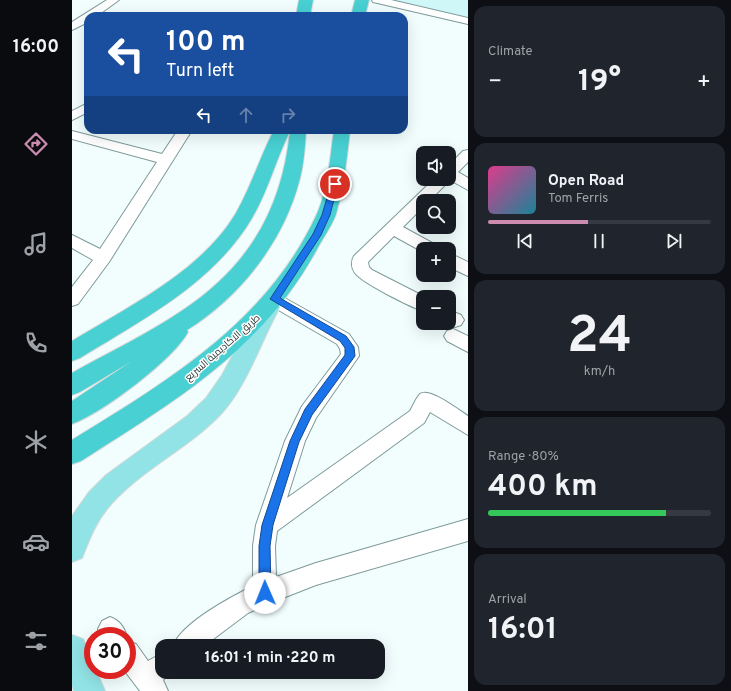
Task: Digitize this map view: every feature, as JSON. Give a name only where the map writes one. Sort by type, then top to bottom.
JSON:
[{"type":"highway","points":[[304,12],[306,0]]},
{"type":"highway","points":[[72,352],[183,280],[220,249],[244,216],[280,134]]},
{"type":"highway","points":[[72,414],[138,370],[165,347],[187,320],[238,276],[264,243],[291,185],[297,158],[298,134]]},
{"type":"highway","name":"طريق الاكاديمية السريع","points":[[72,453],[166,394],[194,374],[246,329],[273,301],[302,258],[326,215],[337,173],[342,134]]},
{"type":"highway","points":[[72,385],[187,320]]},
{"type":"main road","points":[[72,548],[81,526],[90,510],[113,483],[197,422],[215,404],[239,366],[255,330],[273,301]]},
{"type":"main road","points":[[72,650],[89,691]]},
{"type":"main road","points":[[72,669],[89,691]]},
{"type":"street","points":[[94,12],[114,0]]},
{"type":"street","points":[[377,0],[468,21]]},
{"type":"street","points":[[360,8],[380,12]]},
{"type":"street","points":[[408,18],[447,28]]},
{"type":"street","points":[[72,27],[84,19]]},
{"type":"street","points":[[72,116],[84,109]]},
{"type":"street","points":[[72,299],[103,258],[183,134]]},
{"type":"street","points":[[72,135],[167,160]]},
{"type":"street","points":[[456,166],[468,154]]},
{"type":"street","points":[[456,177],[468,185]]},
{"type":"street","points":[[416,300],[366,274],[359,265],[362,257],[436,186]]},
{"type":"street","points":[[393,228],[418,242]]},
{"type":"street","points":[[72,241],[103,258]]},
{"type":"street","points":[[456,263],[468,270]]},
{"type":"street","points":[[265,593],[264,546],[268,525],[295,441],[309,412],[350,356],[349,347],[343,339],[273,301]]},
{"type":"street","points":[[268,525],[417,417],[427,400],[468,426]]},
{"type":"street","points":[[194,639],[212,624],[240,605],[265,593],[316,574],[468,530]]},
{"type":"street","points":[[136,661],[154,678]]},
{"type":"shaded area","points":[[387,0],[468,0],[468,22]]},
{"type":"route","points":[[265,593],[264,546],[266,535],[271,513],[295,441],[309,412],[350,356],[349,347],[343,339],[274,299],[317,235],[326,215],[335,184]]}]
